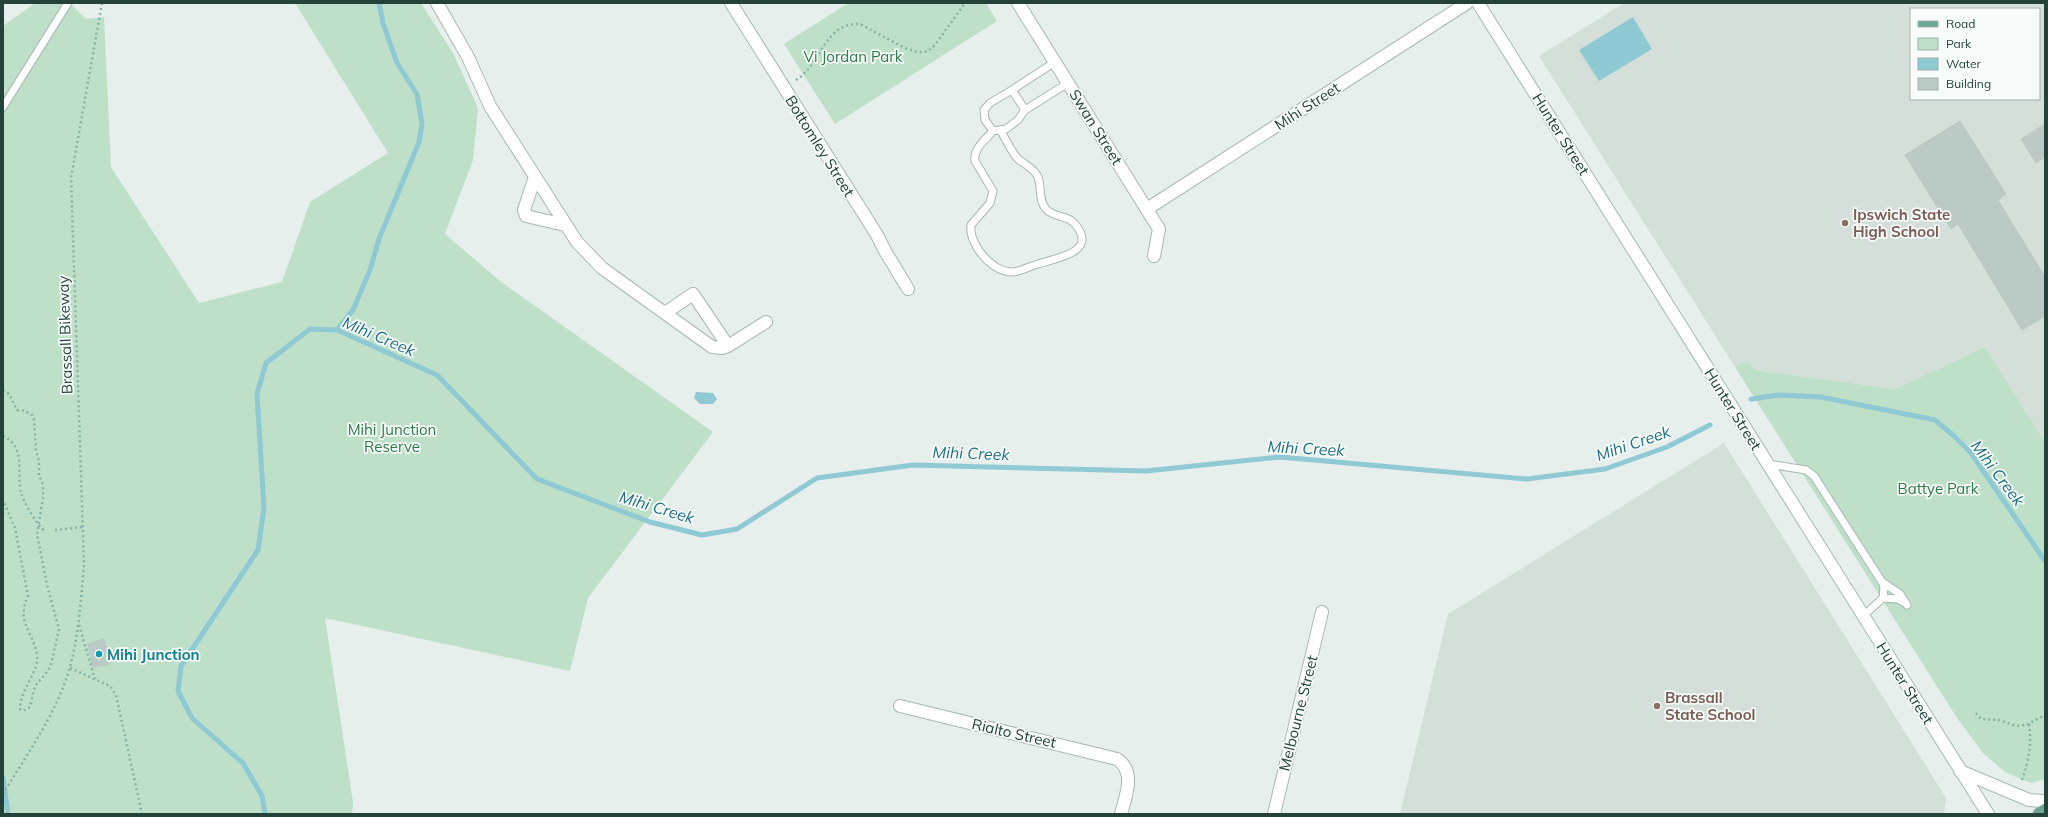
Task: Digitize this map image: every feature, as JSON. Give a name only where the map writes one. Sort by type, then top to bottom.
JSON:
[{"type":"main road","points":[[2039,814],[2045,810]]},
{"type":"street","points":[[437,3],[468,58],[490,106],[565,225],[577,242],[602,268],[708,344],[718,348],[728,346],[766,322]]},
{"type":"street","name":"Bottomley Street","points":[[731,3],[877,235],[908,289]]},
{"type":"street","name":"Swan Street","points":[[1018,3],[1159,229],[1154,256]]},
{"type":"street","name":"Mihi Street","points":[[1147,209],[1467,3]]},
{"type":"street","name":"Hunter Street","points":[[1478,3],[1988,814]]},
{"type":"street","points":[[535,177],[524,210],[526,216],[529,218],[565,225]]},
{"type":"street","points":[[665,313],[693,294],[728,346]]},
{"type":"street","name":"Melbourne Street","points":[[1274,814],[1322,612]]},
{"type":"street","name":"Rialto Street","points":[[900,706],[1112,756],[1122,762],[1129,781],[1121,814]]},
{"type":"street","points":[[1960,771],[2029,800],[2045,801]]},
{"type":"lane","points":[[3,107],[68,3]]},
{"type":"lane","points":[[1055,62],[990,103],[984,110],[985,120],[997,131],[1018,159],[1035,172],[1039,184],[1041,201],[1046,210],[1055,216],[1074,223],[1080,231],[1081,239],[1079,246],[1072,254],[1017,272],[1006,273],[997,269],[990,263],[972,239],[971,225],[990,203],[994,191],[975,161],[974,156],[978,148],[997,131],[1018,120],[1025,110],[1068,83]]},
{"type":"lane","points":[[1012,90],[1025,110]]},
{"type":"lane","points":[[1768,464],[1806,470],[1814,476],[1882,582],[1884,587],[1883,598],[1863,616]]},
{"type":"lane","points":[[1882,582],[1900,594],[1907,604],[1898,599],[1883,598]]},
{"type":"path","name":"Brassall Bikeway","points":[[3,794],[44,726],[57,701],[70,668],[78,624],[84,565],[71,178],[102,3]]},
{"type":"path","points":[[783,87],[802,76],[832,35],[845,25],[860,24],[909,49],[921,52],[930,51],[965,3]]},
{"type":"path","points":[[3,390],[9,394],[17,410],[25,411],[32,415],[34,420],[36,450],[39,461],[39,475],[43,485],[43,498],[37,534],[48,589],[60,629],[56,649],[48,671],[35,686],[30,707],[24,711],[20,709],[22,694],[35,667],[37,654],[23,616],[24,604],[28,596],[15,528],[3,500]]},
{"type":"path","points":[[3,436],[8,438],[20,461],[21,491],[38,526],[45,531]]},
{"type":"path","points":[[55,530],[82,528]]},
{"type":"path","points":[[78,624],[95,679]]},
{"type":"path","points":[[70,668],[110,686],[116,695],[142,814]]},
{"type":"path","points":[[1976,713],[1981,719],[1999,720],[2011,726],[2029,723],[2045,715]]},
{"type":"path","points":[[2022,780],[2029,757],[2029,723]]},
{"type":"shaded area","name":"Ipswich State High School","points":[[1624,3],[2045,3],[2045,442],[1985,347],[1895,389],[1755,370],[1748,360],[1735,367],[1539,56]]},
{"type":"shaded area","name":"Brassall State School","points":[[1724,443],[1946,798],[1944,814],[1400,814],[1448,614]]},
{"type":"green space","name":"Mihi Junction Reserve","points":[[35,3],[70,3],[86,19],[104,17],[111,167],[199,303],[282,282],[310,202],[388,153],[295,3],[421,3],[453,53],[478,108],[473,160],[445,234],[500,281],[713,432],[588,598],[570,671],[325,618],[353,802],[352,814],[3,814],[3,26]]},
{"type":"green space","name":"Vi Jordan Park","points":[[848,3],[986,3],[997,21],[835,124],[784,44]]},
{"type":"green space","name":"Battye Park","points":[[1985,347],[2045,442],[2045,779],[2031,783],[2005,772],[1983,753],[1957,718],[1735,367],[1748,360],[1755,370],[1895,389]]},
{"type":"water","points":[[1633,17],[1652,49],[1599,81],[1579,50]]},
{"type":"water","points":[[696,392],[713,393],[717,399],[713,404],[700,404],[694,398]]},
{"type":"building","points":[[1960,121],[2006,194],[1998,200],[2045,277],[2045,316],[2022,330],[1958,224],[1951,229],[1905,155]]},
{"type":"building","points":[[2045,124],[2045,157],[2036,163],[2021,139]]},
{"type":"building","name":"Mihi Junction","points":[[104,639],[110,664],[93,667],[88,644]]},
{"type":"waterway","points":[[337,330],[353,310],[370,270],[379,239],[419,142],[422,124],[417,94],[397,63],[383,23],[379,3]]},
{"type":"waterway","name":"Mihi Creek","points":[[265,814],[262,796],[243,763],[192,718],[178,691],[181,666],[258,550],[264,508],[257,394],[266,363],[310,329],[337,330],[437,375],[537,479],[650,522],[702,535],[737,529],[817,478],[913,465],[1146,471],[1280,457],[1527,479],[1605,469],[1667,447],[1710,425]]},
{"type":"waterway","name":"Mihi Creek","points":[[1751,399],[1779,395],[1821,397],[1935,420],[1971,453],[2045,561]]},
{"type":"waterway","name":"Mihi Creek","points":[[3,778],[8,814]]},
{"type":"place","name":"Ipswich State High School","points":[[1845,223]]},
{"type":"place","name":"Mihi Junction","points":[[99,654]]},
{"type":"place","name":"Brassall State School","points":[[1657,706]]}]
